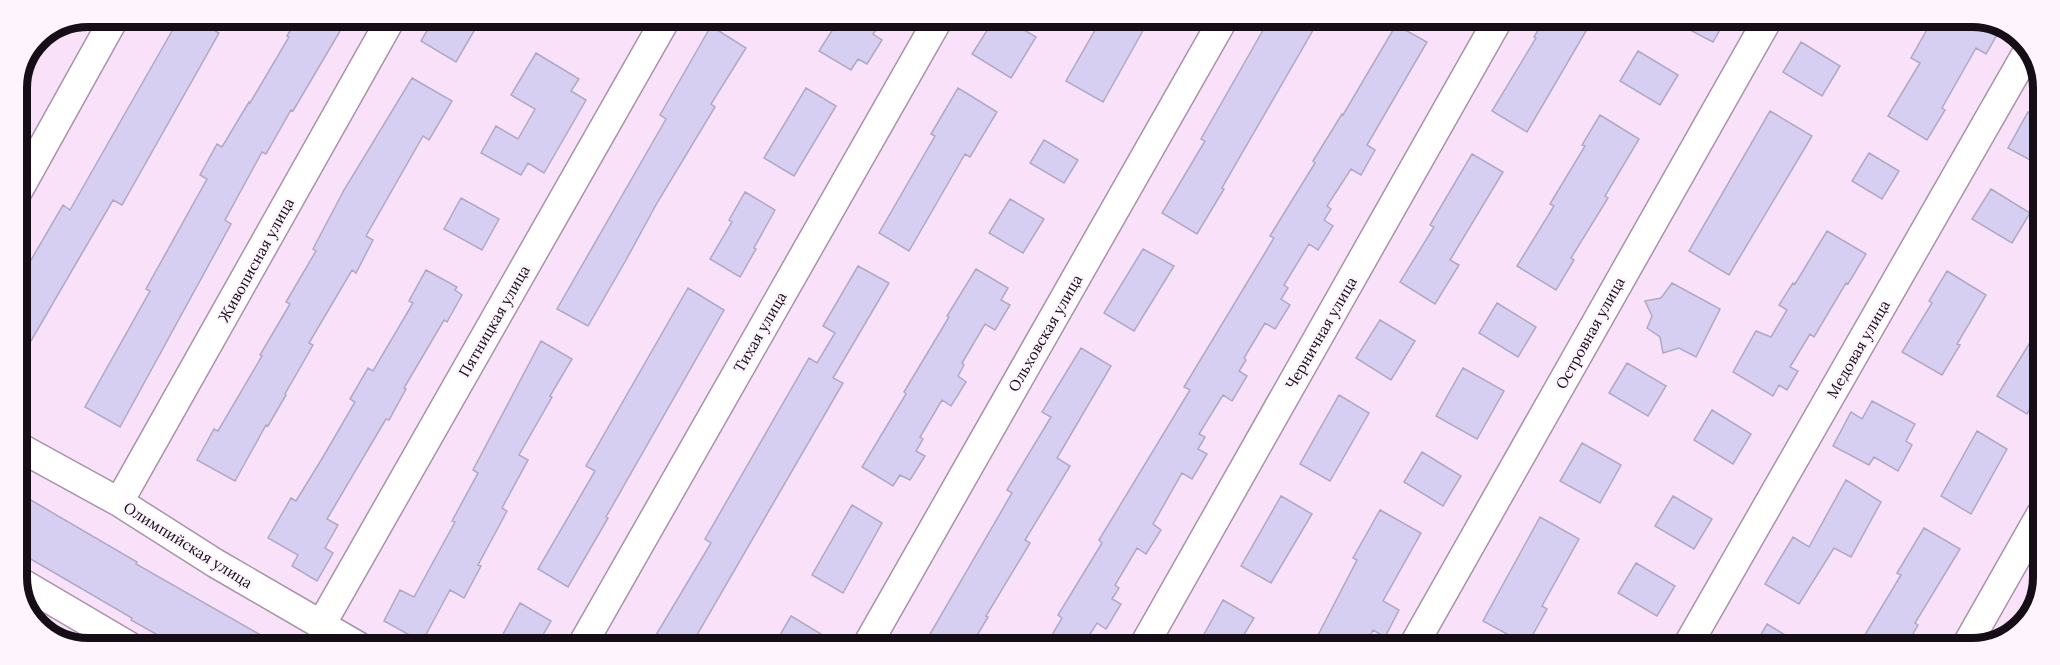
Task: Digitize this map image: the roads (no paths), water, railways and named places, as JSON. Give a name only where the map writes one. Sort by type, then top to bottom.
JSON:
[{"type":"street","points":[[27,173],[109,27]]},
{"type":"street","name":"Живописная улица","points":[[119,502],[386,27]]},
{"type":"street","name":"Пятницкая улица","points":[[321,625],[661,27]]},
{"type":"street","name":"Тихая улица","points":[[587,638],[934,27]]},
{"type":"street","name":"Ольховская улица","points":[[871,638],[1219,27]]},
{"type":"street","name":"Черничная улица","points":[[1148,638],[1494,27]]},
{"type":"street","name":"Островная улица","points":[[1418,638],[1763,27]]},
{"type":"street","name":"Медовая улица","points":[[1692,638],[2024,57]]},
{"type":"street","name":"Олимпийская улица","points":[[27,451],[119,502],[214,563],[344,638]]},
{"type":"street","points":[[1971,638],[2033,528]]},
{"type":"street","points":[[28,586],[115,638]]}]
